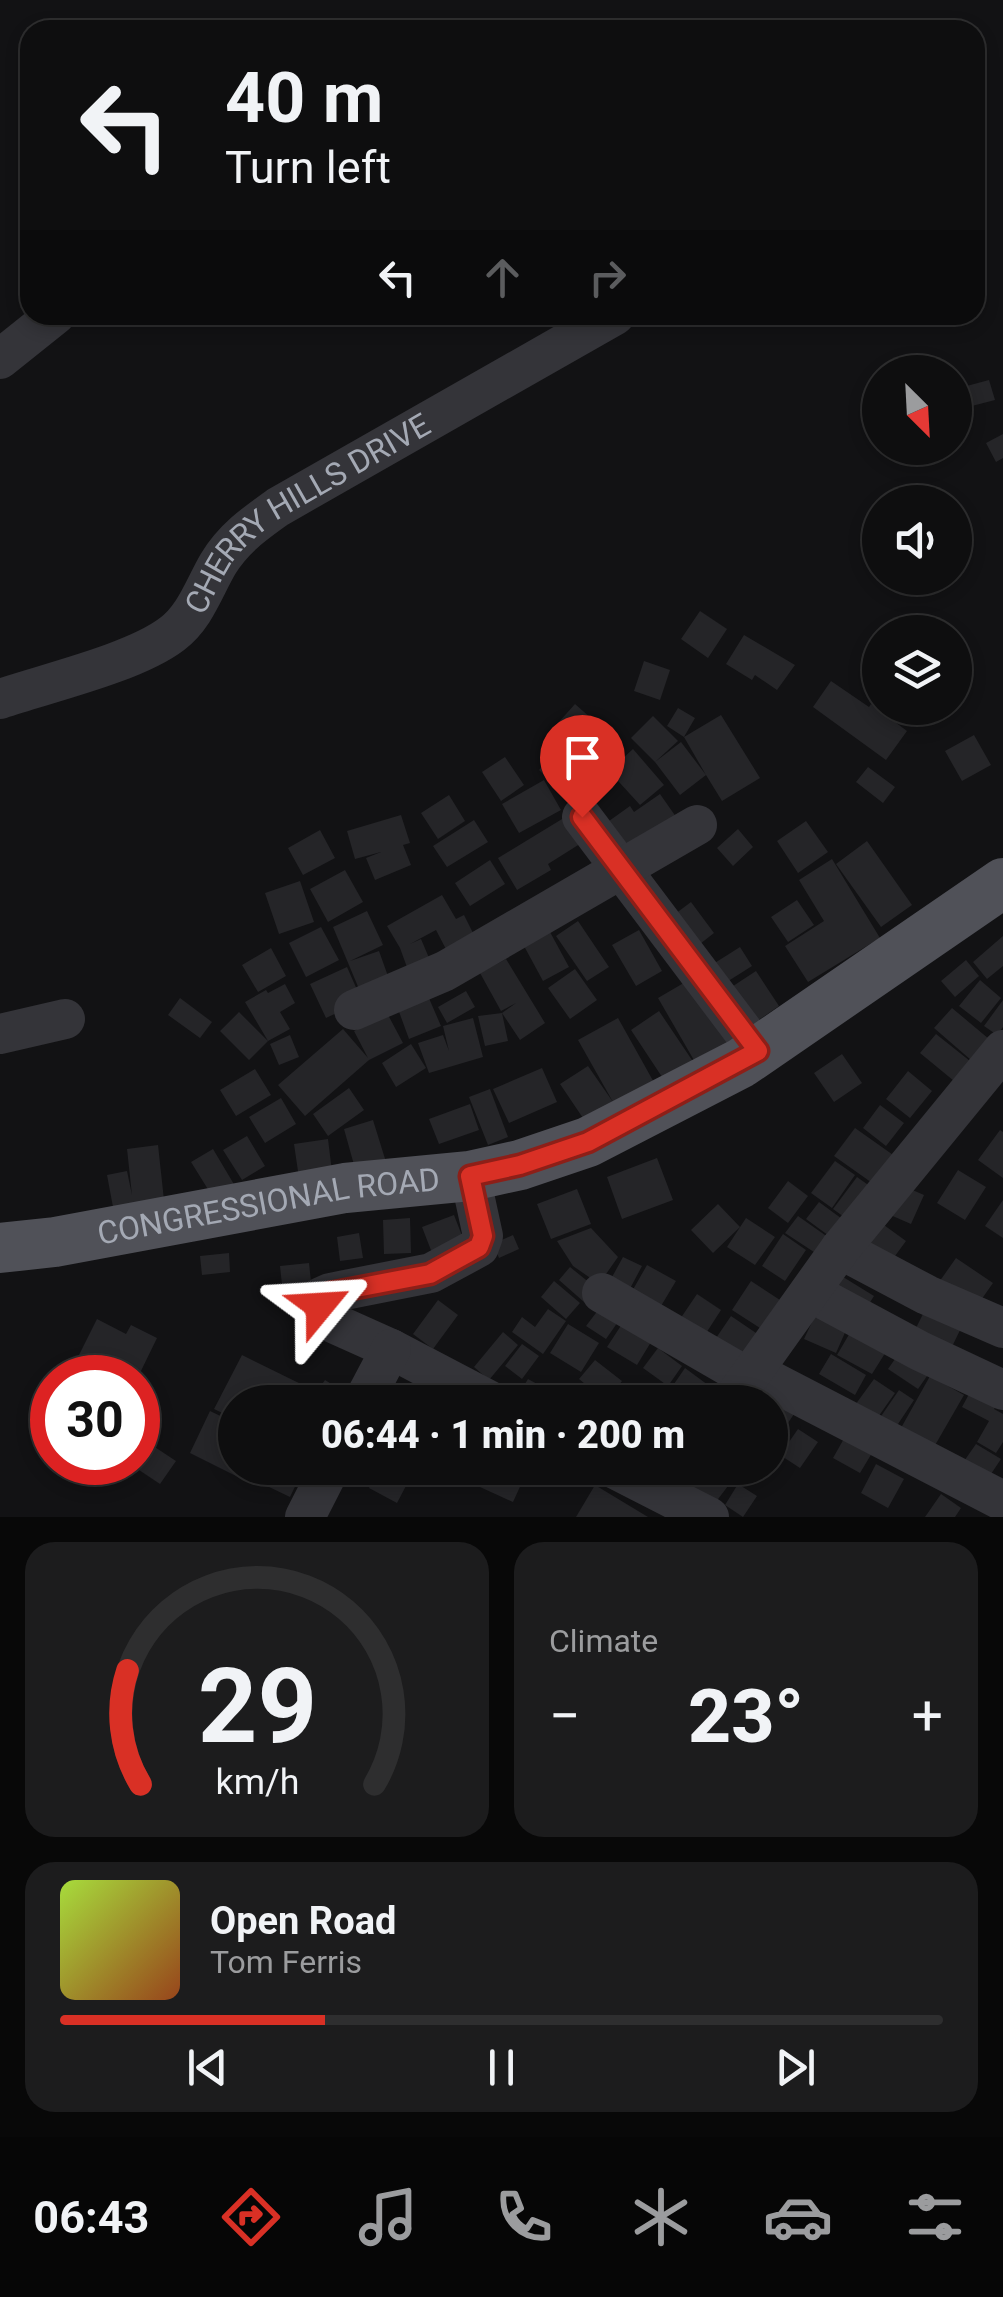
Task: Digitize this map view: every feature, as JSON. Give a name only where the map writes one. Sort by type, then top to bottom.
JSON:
[{"type":"main road","name":"CONGRESSIONAL ROAD","points":[[0,1248],[56,1242],[345,1188],[470,1176],[520,1165],[588,1142],[758,1051],[1003,883]]},
{"type":"main road","name":"CONGRESSIONAL ROAD","points":[[0,1274],[56,1242]]},
{"type":"street","points":[[0,360],[43,325]]},
{"type":"street","name":"CHERRY HILLS DRIVE","points":[[0,699],[140,652],[174,633],[200,601],[218,564],[238,536],[278,507],[597,325]]},
{"type":"street","points":[[582,817],[758,1051]]},
{"type":"street","points":[[354,1010],[446,971],[696,825]]},
{"type":"street","points":[[0,1034],[65,1019]]},
{"type":"street","points":[[745,1384],[840,1248],[1000,1059]]},
{"type":"street","points":[[460,1385],[333,1323],[324,1316],[321,1298],[351,1288],[430,1274],[479,1247],[483,1236],[470,1176]]},
{"type":"street","points":[[840,1248],[926,1295],[1003,1328]]},
{"type":"street","points":[[810,1292],[1003,1390]]},
{"type":"street","points":[[602,1293],[745,1384],[1003,1501]]},
{"type":"street","points":[[372,1385],[390,1348]]},
{"type":"street","points":[[304,1517],[321,1485]]},
{"type":"street","points":[[679,1485],[709,1517]]},
{"type":"building","points":[[989,380],[995,400],[972,406],[972,385]]},
{"type":"building","points":[[1003,434],[1003,458],[996,462],[986,443]]},
{"type":"building","points":[[700,611],[727,629],[708,658],[681,639]]},
{"type":"building","points":[[744,635],[795,665],[777,690],[755,675],[752,680],[726,664]]},
{"type":"building","points":[[644,661],[670,670],[660,700],[634,691]]},
{"type":"building","points":[[831,681],[862,702],[862,725],[899,725],[907,731],[886,760],[813,707]]},
{"type":"building","points":[[575,704],[592,719],[566,748],[549,733]]},
{"type":"building","points":[[678,708],[695,718],[684,737],[667,726]]},
{"type":"building","points":[[721,715],[760,778],[722,801],[684,737]]},
{"type":"building","points":[[653,716],[678,741],[655,762],[631,738]]},
{"type":"building","points":[[974,735],[991,765],[962,781],[945,751]]},
{"type":"building","points":[[681,742],[706,775],[680,795],[655,762]]},
{"type":"building","points":[[561,748],[597,781],[575,804],[539,770]]},
{"type":"building","points":[[633,749],[664,785],[640,805],[609,771]]},
{"type":"building","points":[[505,757],[524,785],[501,801],[482,772]]},
{"type":"building","points":[[868,767],[895,787],[883,803],[856,782]]},
{"type":"building","points":[[544,780],[561,810],[519,833],[502,804]]},
{"type":"building","points":[[660,794],[681,824],[627,862],[602,826],[630,806],[634,812]]},
{"type":"building","points":[[449,795],[465,821],[438,839],[421,813]]},
{"type":"building","points":[[401,815],[410,843],[403,845],[411,865],[375,880],[366,858],[381,852],[355,859],[347,831]]},
{"type":"building","points":[[567,816],[583,842],[548,864],[551,870],[517,890],[498,858]]},
{"type":"building","points":[[474,820],[488,842],[447,867],[433,846]]},
{"type":"building","points":[[806,821],[828,852],[798,873],[777,841]]},
{"type":"building","points":[[738,829],[753,847],[733,866],[717,848]]},
{"type":"building","points":[[320,830],[335,858],[303,875],[288,848]]},
{"type":"building","points":[[867,841],[912,905],[881,927],[836,864]]},
{"type":"building","points":[[832,859],[880,938],[808,982],[785,946],[824,921],[799,880]]},
{"type":"building","points":[[490,860],[505,884],[470,906],[455,883]]},
{"type":"building","points":[[345,870],[363,902],[328,922],[310,889]]},
{"type":"building","points":[[300,881],[314,922],[279,934],[265,893]]},
{"type":"building","points":[[442,895],[456,919],[464,915],[476,939],[448,953],[436,930],[410,944],[421,939],[435,972],[412,981],[387,926]]},
{"type":"building","points":[[797,900],[814,925],[788,942],[771,917]]},
{"type":"building","points":[[691,902],[714,933],[691,951],[667,920]]},
{"type":"building","points":[[367,911],[383,945],[350,961],[379,951],[389,979],[359,989],[333,927]]},
{"type":"building","points":[[578,921],[609,967],[587,981],[556,936]]},
{"type":"building","points":[[321,927],[339,960],[306,977],[289,943]]},
{"type":"building","points":[[639,930],[662,971],[636,986],[612,945]]},
{"type":"building","points":[[550,932],[569,967],[543,981],[524,946]]},
{"type":"building","points":[[1003,936],[1003,966],[987,979],[973,962]]},
{"type":"building","points":[[740,947],[752,966],[722,985],[710,966]]},
{"type":"building","points":[[271,948],[286,976],[258,992],[242,965]]},
{"type":"building","points":[[506,959],[545,1023],[520,1040],[502,1013],[516,1003],[501,1011],[480,973]]},
{"type":"building","points":[[966,960],[979,976],[955,997],[941,981]]},
{"type":"building","points":[[347,967],[362,1001],[326,1018],[310,984]]},
{"type":"building","points":[[575,969],[597,1000],[570,1019],[548,988]]},
{"type":"building","points":[[756,971],[779,1006],[750,1026],[727,990]]},
{"type":"building","points":[[694,977],[732,1040],[695,1062],[658,998]]},
{"type":"building","points":[[980,980],[1001,998],[981,1023],[959,1006]]},
{"type":"building","points":[[285,984],[295,1003],[280,1012],[290,1029],[268,1041],[245,1002]]},
{"type":"building","points":[[466,991],[475,1007],[447,1023],[438,1007]]},
{"type":"building","points":[[428,996],[441,1026],[409,1039],[398,1009]]},
{"type":"building","points":[[180,998],[212,1022],[200,1038],[168,1015]]},
{"type":"building","points":[[1003,1000],[1003,1027],[997,1035],[984,1026]]},
{"type":"building","points":[[952,1008],[989,1039],[971,1060],[934,1028]]},
{"type":"building","points":[[659,1011],[694,1063],[666,1083],[631,1030]]},
{"type":"building","points":[[239,1012],[268,1041],[249,1060],[220,1031]]},
{"type":"building","points":[[387,1013],[403,1043],[369,1060],[305,1116],[278,1085],[343,1029],[368,1058],[354,1031]]},
{"type":"building","points":[[502,1013],[508,1041],[485,1046],[478,1016]]},
{"type":"building","points":[[473,1018],[483,1057],[429,1073],[418,1043],[443,1035],[449,1051],[443,1026]]},
{"type":"building","points":[[618,1018],[656,1086],[589,1127],[560,1084],[588,1066],[613,1102],[578,1040]]},
{"type":"building","points":[[936,1034],[970,1061],[954,1081],[920,1053]]},
{"type":"building","points":[[290,1035],[299,1057],[279,1065],[270,1044]]},
{"type":"building","points":[[411,1044],[426,1068],[396,1087],[382,1063]]},
{"type":"building","points":[[842,1054],[862,1083],[834,1102],[814,1073]]},
{"type":"building","points":[[542,1068],[557,1102],[509,1123],[493,1089]]},
{"type":"building","points":[[255,1069],[271,1095],[236,1116],[220,1090]]},
{"type":"building","points":[[908,1071],[932,1091],[910,1118],[886,1099]]},
{"type":"building","points":[[349,1088],[364,1110],[328,1136],[313,1114]]},
{"type":"building","points":[[490,1089],[508,1137],[488,1145],[469,1097]]},
{"type":"building","points":[[281,1098],[296,1124],[265,1143],[249,1117]]},
{"type":"building","points":[[470,1104],[479,1130],[439,1144],[429,1119]]},
{"type":"building","points":[[880,1105],[904,1123],[886,1146],[863,1128]]},
{"type":"building","points":[[373,1120],[386,1162],[356,1172],[344,1129]]},
{"type":"building","points":[[855,1128],[896,1157],[875,1185],[834,1156]]},
{"type":"building","points":[[1000,1130],[1003,1132],[1003,1178],[978,1160]]},
{"type":"building","points":[[247,1136],[265,1166],[242,1180],[223,1150]]},
{"type":"building","points":[[328,1139],[333,1180],[300,1185],[294,1144]]},
{"type":"building","points":[[158,1145],[164,1200],[113,1207],[107,1175],[127,1171],[132,1195],[127,1149]]},
{"type":"building","points":[[213,1149],[235,1186],[214,1199],[191,1162]]},
{"type":"building","points":[[657,1158],[673,1200],[622,1219],[607,1177]]},
{"type":"building","points":[[835,1161],[855,1175],[832,1208],[811,1193]]},
{"type":"building","points":[[958,1170],[986,1187],[965,1220],[937,1203]]},
{"type":"building","points":[[857,1177],[874,1189],[851,1222],[833,1209]]},
{"type":"building","points":[[788,1181],[808,1196],[788,1223],[768,1208]]},
{"type":"building","points":[[901,1185],[924,1195],[911,1224],[888,1214]]},
{"type":"building","points":[[577,1189],[591,1224],[551,1239],[537,1204]]},
{"type":"building","points":[[1003,1200],[1003,1238],[985,1226]]},
{"type":"building","points":[[819,1202],[849,1224],[836,1241],[806,1219]]},
{"type":"building","points":[[718,1204],[740,1227],[713,1253],[691,1230]]},
{"type":"building","points":[[454,1215],[466,1246],[434,1258],[422,1227]]},
{"type":"building","points":[[798,1216],[832,1240],[820,1256],[785,1233]]},
{"type":"building","points":[[410,1218],[411,1253],[384,1254],[383,1220]]},
{"type":"building","points":[[746,1218],[775,1237],[755,1265],[727,1247]]},
{"type":"building","points":[[877,1220],[906,1241],[884,1271],[855,1250]]},
{"type":"building","points":[[591,1228],[618,1257],[599,1284],[573,1266],[557,1241]]},
{"type":"building","points":[[359,1233],[363,1258],[340,1261],[337,1237]]},
{"type":"building","points":[[783,1234],[806,1250],[785,1281],[762,1266]]},
{"type":"building","points":[[513,1235],[519,1249],[499,1258],[493,1244]]},
{"type":"building","points":[[229,1253],[230,1272],[202,1275],[200,1256]]},
{"type":"building","points":[[623,1257],[642,1266],[625,1298],[606,1288]]},
{"type":"building","points":[[956,1258],[993,1283],[974,1310],[937,1285]]},
{"type":"building","points":[[309,1263],[312,1291],[283,1294],[280,1266]]},
{"type":"building","points":[[647,1265],[676,1281],[655,1316],[627,1300]]},
{"type":"building","points":[[570,1267],[596,1288],[584,1302],[559,1280]]},
{"type":"building","points":[[835,1272],[874,1296],[862,1315],[824,1291]]},
{"type":"building","points":[[554,1281],[580,1303],[566,1319],[541,1297]]},
{"type":"building","points":[[751,1281],[780,1300],[760,1328],[732,1310]]},
{"type":"building","points":[[697,1294],[721,1310],[701,1341],[676,1325]]},
{"type":"building","points":[[438,1300],[458,1315],[433,1349],[413,1334]]},
{"type":"building","points":[[602,1305],[620,1319],[606,1339],[586,1326]]},
{"type":"building","points":[[820,1305],[851,1319],[836,1353],[804,1339]]},
{"type":"building","points":[[927,1306],[963,1324],[946,1359],[909,1342]]},
{"type":"building","points":[[548,1309],[566,1321],[543,1354],[512,1332],[522,1317],[535,1327]]},
{"type":"building","points":[[731,1316],[759,1335],[740,1363],[712,1344]]},
{"type":"building","points":[[97,1319],[126,1334],[131,1325],[157,1338],[149,1355],[79,1355]]},
{"type":"building","points":[[858,1319],[894,1339],[872,1374],[837,1355]]},
{"type":"building","points":[[568,1324],[599,1343],[581,1372],[550,1353]]},
{"type":"building","points":[[622,1324],[651,1342],[637,1365],[607,1347]]},
{"type":"building","points":[[503,1332],[518,1345],[489,1380],[474,1367]]},
{"type":"building","points":[[522,1344],[539,1356],[522,1379],[505,1366]]},
{"type":"building","points":[[904,1346],[934,1366],[918,1389],[888,1369]]},
{"type":"building","points":[[658,1348],[682,1366],[669,1385],[643,1368]]},
{"type":"building","points":[[831,1354],[866,1375],[855,1395],[819,1374]]},
{"type":"building","points":[[242,1355],[303,1385],[226,1385]]},
{"type":"building","points":[[595,1360],[622,1381],[619,1385],[586,1385],[579,1379]]},
{"type":"building","points":[[685,1368],[708,1385],[675,1385]]},
{"type":"building","points":[[930,1376],[964,1395],[934,1447],[901,1428]]},
{"type":"building","points":[[874,1379],[895,1393],[871,1427],[850,1412]]},
{"type":"building","points":[[975,1383],[1001,1396],[994,1409],[1003,1414],[1003,1442],[996,1453],[977,1442],[989,1421],[962,1407]]},
{"type":"building","points":[[899,1390],[914,1400],[890,1436],[875,1425]]},
{"type":"building","points":[[788,1402],[798,1408],[788,1423]]},
{"type":"building","points":[[210,1411],[218,1415],[218,1467],[190,1453]]},
{"type":"building","points":[[850,1428],[878,1443],[860,1473],[833,1458]]},
{"type":"building","points":[[798,1429],[818,1442],[800,1468],[788,1460],[788,1443]]},
{"type":"building","points":[[976,1444],[1001,1459],[987,1480],[962,1464]]},
{"type":"building","points":[[160,1450],[176,1461],[160,1484]]},
{"type":"building","points":[[876,1464],[904,1479],[888,1508],[861,1493]]},
{"type":"building","points":[[265,1485],[296,1485],[290,1497]]},
{"type":"building","points":[[370,1485],[406,1485],[397,1503],[369,1488]]},
{"type":"building","points":[[481,1485],[521,1485],[513,1502]]},
{"type":"building","points":[[595,1485],[648,1517],[576,1517]]},
{"type":"building","points":[[683,1485],[729,1485],[709,1511],[680,1489]]},
{"type":"building","points":[[737,1485],[757,1496],[743,1517],[725,1505]]},
{"type":"building","points":[[941,1494],[961,1508],[955,1517],[925,1517]]},
{"type":"route","points":[[320,1306],[321,1298],[330,1293],[430,1274],[479,1247],[483,1236],[470,1176],[520,1165],[588,1142],[758,1051],[582,817]]}]
